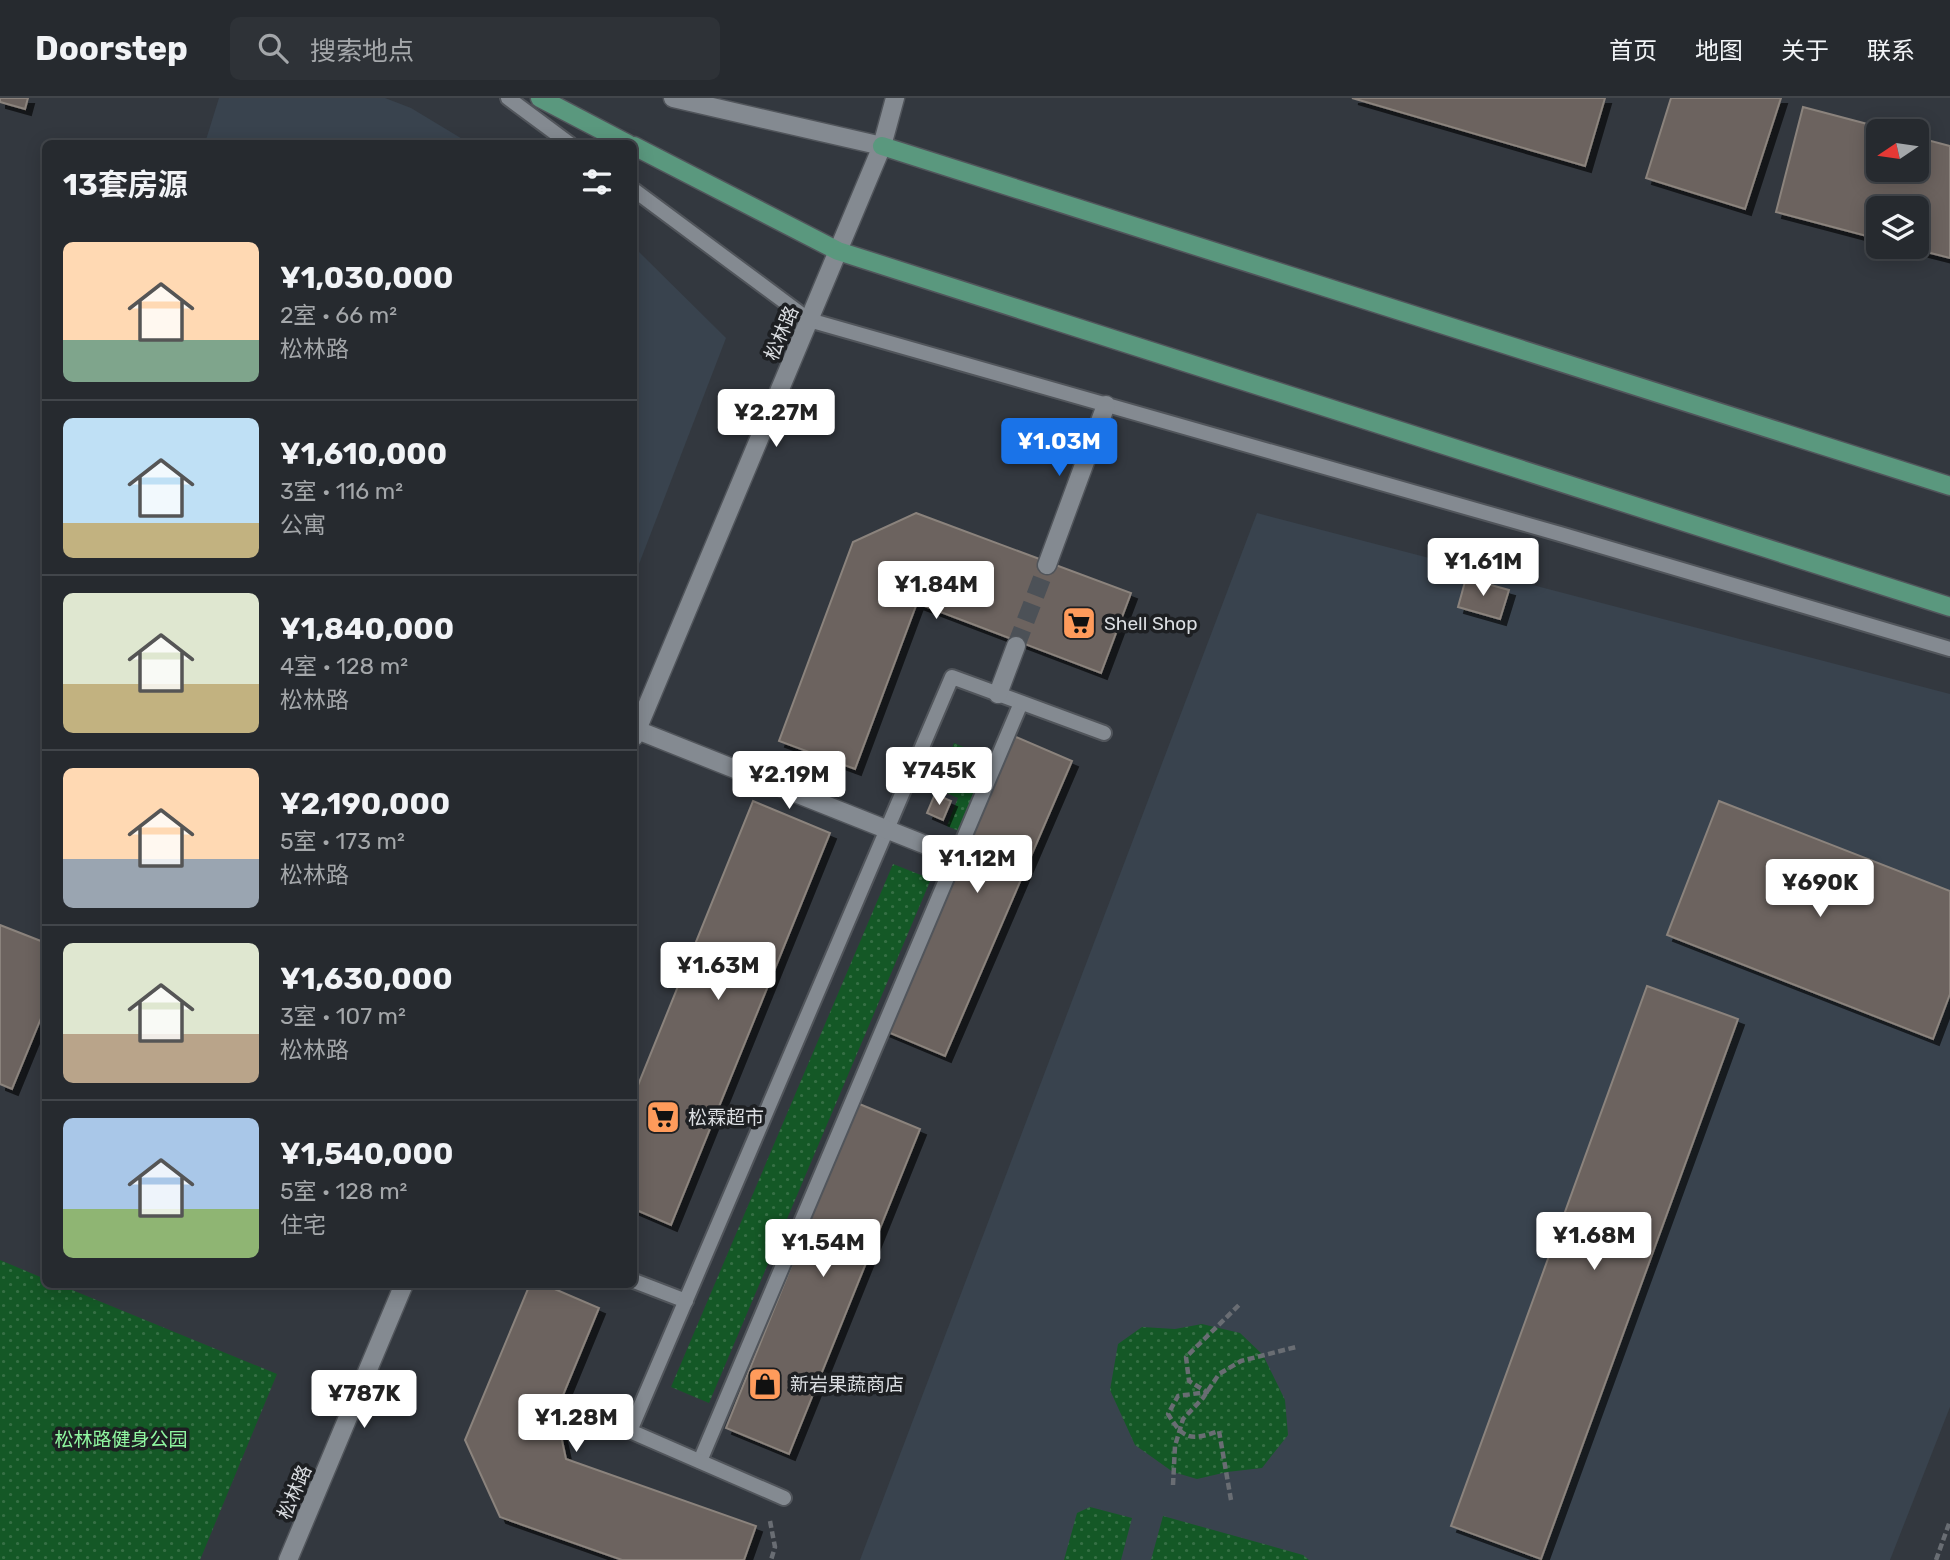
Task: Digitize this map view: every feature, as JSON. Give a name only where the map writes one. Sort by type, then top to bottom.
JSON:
[{"type":"main road","points":[[540,98],[620,140]]},
{"type":"main road","points":[[882,146],[1950,486]]},
{"type":"main road","points":[[637,148],[838,251],[1950,607]]},
{"type":"street","points":[[673,98],[882,146]]},
{"type":"street","name":"松林路","points":[[637,728],[882,146],[895,98]]},
{"type":"street","points":[[1047,565],[1107,405]]},
{"type":"street","points":[[998,694],[1016,646]]},
{"type":"street","points":[[637,734],[956,857]]},
{"type":"street","name":"松林路","points":[[288,1560],[402,1288]]},
{"type":"lane","points":[[508,98],[565,140]]},
{"type":"lane","points":[[637,193],[809,320],[1547,530],[1950,649]]},
{"type":"lane","points":[[784,1498],[630,1431],[952,677],[1104,733]]},
{"type":"lane","points":[[700,1461],[1021,703]]},
{"type":"lane","points":[[637,1282],[686,1301]]},
{"type":"path","points":[[1207,1392],[1189,1381],[1186,1357],[1239,1305]]},
{"type":"path","points":[[1172,1486],[1175,1446],[1184,1419],[1219,1374],[1241,1361],[1296,1347]]},
{"type":"path","points":[[1207,1392],[1178,1396],[1168,1414],[1179,1432],[1198,1438],[1219,1431],[1231,1500]]},
{"type":"path","points":[[1936,1560],[1950,1521]]},
{"type":"shaded area","points":[[219,98],[385,98],[411,108],[464,140],[206,140]]},
{"type":"shaded area","points":[[637,250],[726,338],[637,569]]},
{"type":"shaded area","points":[[1257,513],[1950,694],[1950,1407],[1890,1560],[860,1560]]},
{"type":"green space","points":[[954,743],[992,759],[961,832],[947,826],[958,798],[935,788]]},
{"type":"green space","points":[[893,864],[931,879],[709,1403],[671,1387]]},
{"type":"green space","name":"松林路健身公园","points":[[0,1260],[42,1278],[42,1288],[67,1288],[277,1374],[200,1560],[0,1560]]},
{"type":"green space","points":[[1202,1324],[1240,1333],[1263,1355],[1285,1400],[1288,1435],[1262,1468],[1197,1479],[1173,1472],[1135,1445],[1110,1390],[1118,1344],[1142,1327],[1175,1329]]},
{"type":"green space","points":[[1090,1507],[1132,1518],[1121,1560],[1064,1560],[1077,1513]]},
{"type":"green space","points":[[1163,1516],[1303,1555],[1309,1560],[1151,1560]]},
{"type":"building","points":[[0,98],[28,98],[25,109],[0,102]]},
{"type":"building","points":[[1352,98],[1605,98],[1585,166]]},
{"type":"building","points":[[1671,98],[1781,98],[1745,209],[1646,178]]},
{"type":"building","points":[[1803,107],[1866,124],[1866,182],[1929,182],[1929,140],[1950,146],[1950,258],[1929,253],[1929,196],[1866,196],[1866,236],[1776,212]]},
{"type":"building","points":[[916,513],[1131,593],[1101,673],[917,603],[855,769],[779,741],[853,542]]},
{"type":"building","points":[[1466,578],[1509,590],[1500,619],[1458,607]]},
{"type":"building","points":[[1009,734],[1072,761],[945,1056],[883,1030]]},
{"type":"building","points":[[935,794],[951,801],[943,820],[927,813]]},
{"type":"building","points":[[753,801],[830,833],[671,1225],[637,1210],[637,1088]]},
{"type":"building","points":[[1719,801],[1950,891],[1950,994],[1933,1039],[1667,935]]},
{"type":"building","points":[[0,925],[42,941],[42,1016],[12,1089],[0,1084]]},
{"type":"building","points":[[1647,986],[1738,1019],[1541,1559],[1451,1526]]},
{"type":"building","points":[[857,1103],[920,1129],[789,1454],[726,1428]]},
{"type":"building","points":[[528,1288],[552,1288],[599,1308],[556,1412],[566,1459],[756,1526],[744,1560],[622,1560],[500,1517],[465,1440]]},
{"type":"tunnel","points":[[1016,646],[1047,565]]},
{"type":"place","name":"Shell Shop","points":[[1079,623]]},
{"type":"place","name":"松霖超市","points":[[663,1117]]},
{"type":"place","name":"新岩果蔬商店","points":[[765,1384]]}]
